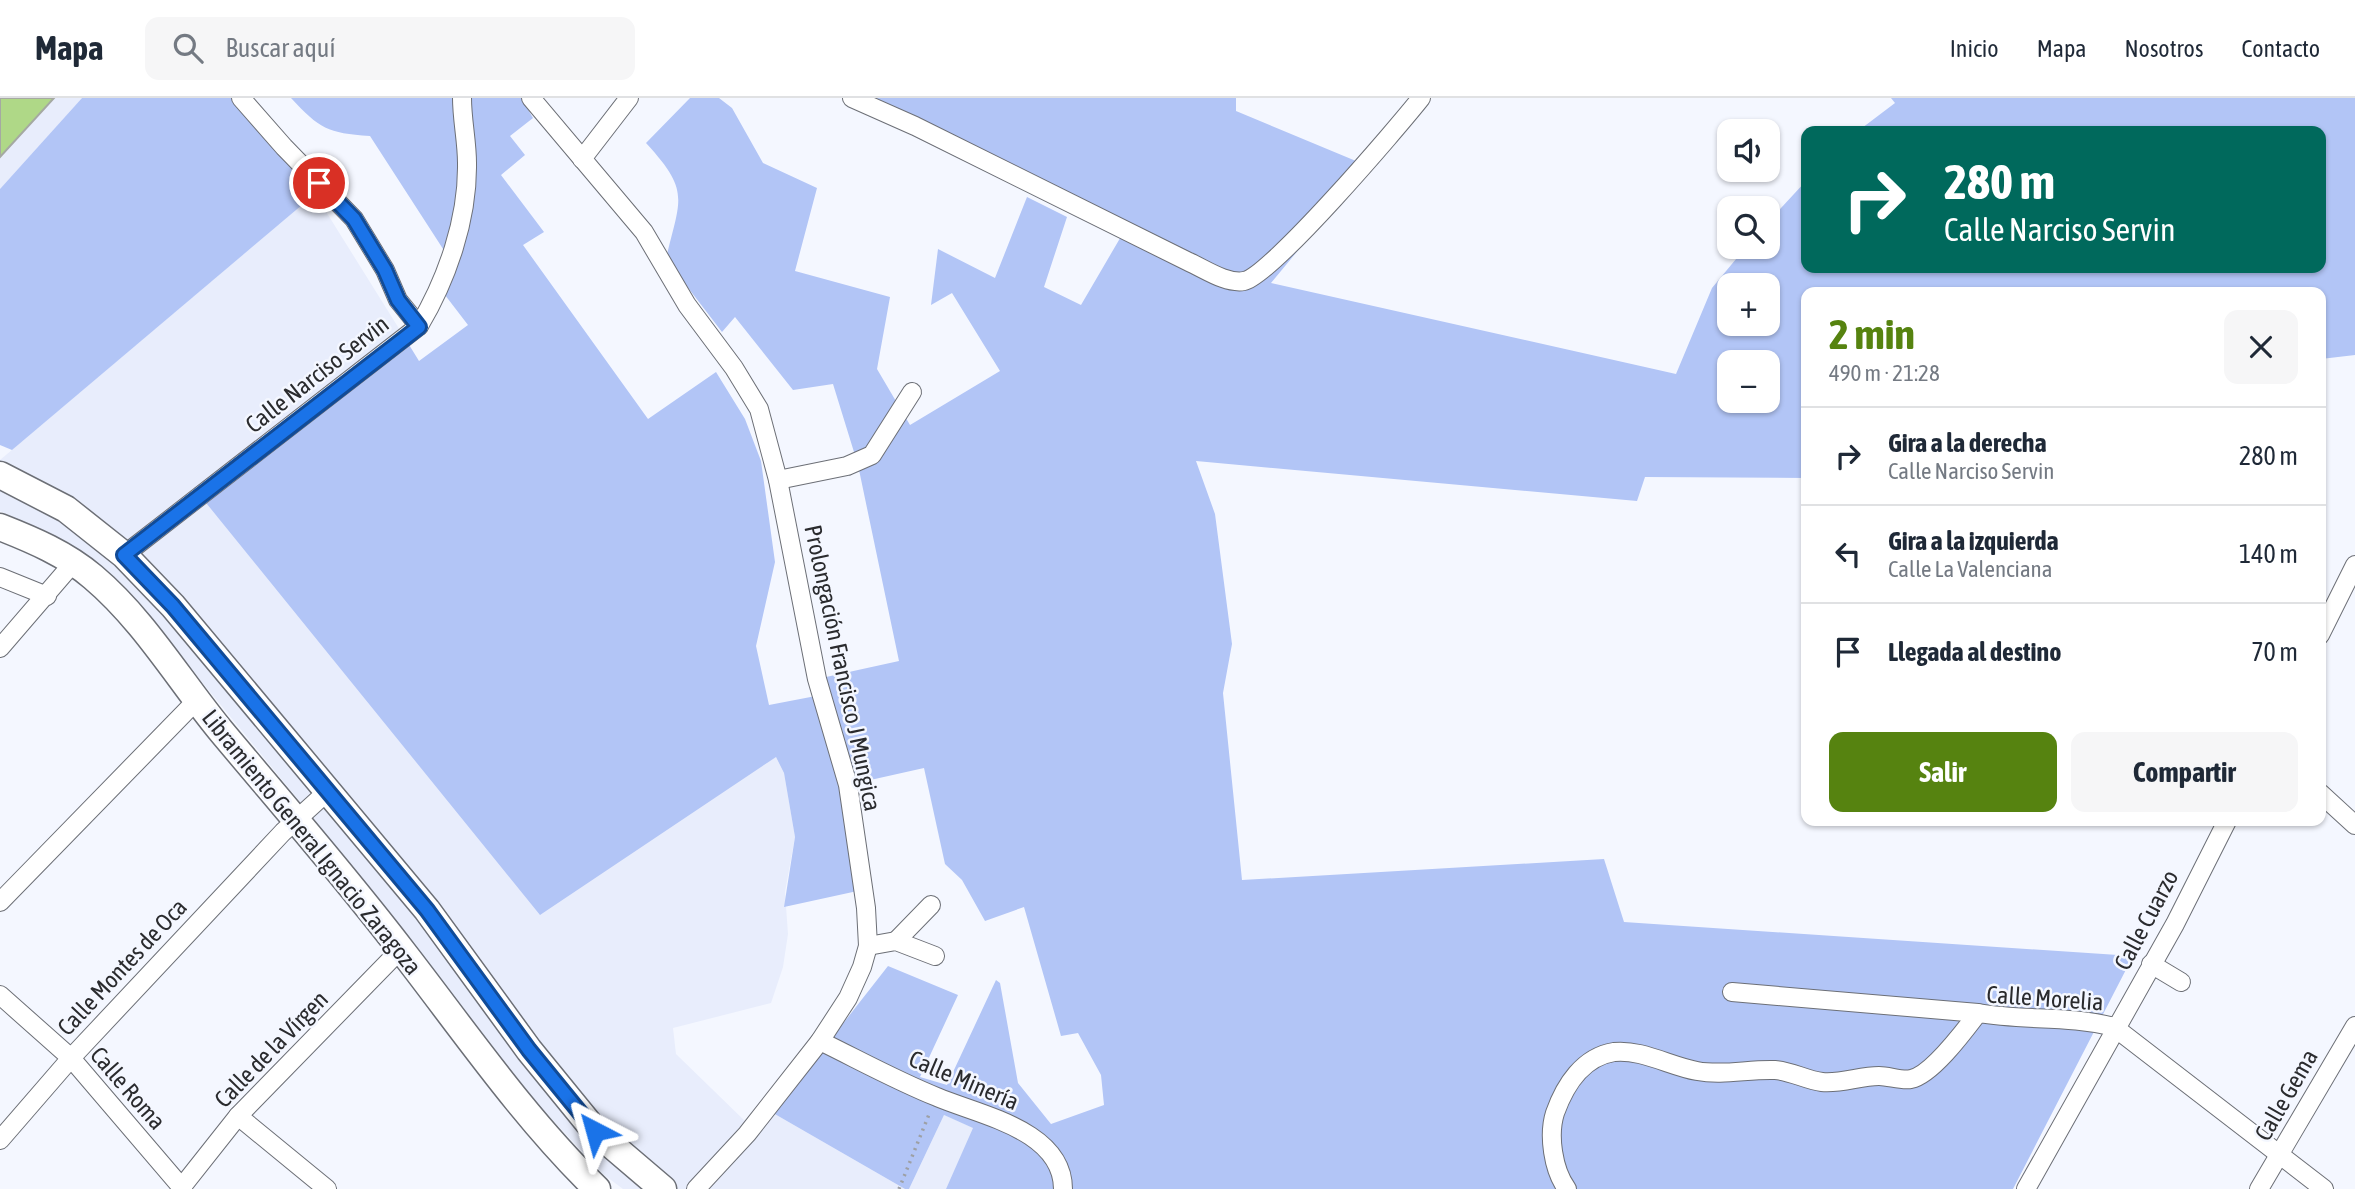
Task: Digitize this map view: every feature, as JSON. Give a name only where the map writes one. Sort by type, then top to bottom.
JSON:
[{"type":"main road","name":"Libramiento General Ignacio Zaragoza","points":[[0,475],[66,509],[124,555],[173,606],[427,910],[529,1050],[595,1131],[663,1189]]},
{"type":"main road","name":"Libramiento General Ignacio Zaragoza","points":[[0,527],[38,542],[74,562],[115,598],[157,646],[289,826],[401,949],[503,1082],[559,1150],[597,1189]]},
{"type":"street","points":[[241,98],[354,219],[385,270],[398,300],[419,327]]},
{"type":"street","name":"Calle Narciso Servin","points":[[124,555],[419,327],[433,303],[450,258],[463,204],[467,163],[462,98]]},
{"type":"street","points":[[531,98],[582,159],[629,98]]},
{"type":"street","points":[[852,98],[915,126],[1189,262],[1230,280],[1245,281],[1261,272],[1282,252],[1387,139],[1421,98]]},
{"type":"street","name":"Prolongación Francisco J Mungica","points":[[582,159],[644,232],[687,305],[734,368],[759,409],[778,480],[817,679],[848,785],[866,908],[868,946],[848,998],[820,1041],[747,1134],[696,1189]]},
{"type":"street","points":[[778,480],[847,466],[872,455],[912,392]]},
{"type":"street","points":[[0,648],[74,562]]},
{"type":"street","points":[[2326,623],[2355,565]]},
{"type":"street","points":[[0,577],[47,596]]},
{"type":"street","points":[[0,902],[196,701]]},
{"type":"street","name":"Calle Montes de Oca","points":[[0,1140],[71,1058],[289,826],[328,791]]},
{"type":"street","points":[[2326,798],[2355,825]]},
{"type":"street","name":"Calle Cuarzo","points":[[2026,1189],[2224,826]]},
{"type":"street","points":[[896,941],[931,905]]},
{"type":"street","points":[[868,946],[896,941],[935,956]]},
{"type":"street","name":"Calle de la Vírgen","points":[[182,1188],[239,1116],[401,949]]},
{"type":"street","points":[[2151,964],[2181,982]]},
{"type":"street","points":[[1732,992],[1978,1013]]},
{"type":"street","name":"Calle Roma","points":[[0,995],[71,1058],[182,1188]]},
{"type":"street","name":"Calle Morelia","points":[[1567,1189],[1554,1158],[1551,1126],[1563,1090],[1587,1062],[1613,1052],[1633,1052],[1657,1061],[1720,1075],[1780,1070],[1821,1082],[1849,1082],[1877,1076],[1910,1079],[1923,1073],[1978,1013],[2006,1018],[2091,1021],[2114,1027],[2324,1189]]},
{"type":"street","name":"Calle Gema","points":[[2259,1189],[2355,1026]]},
{"type":"street","name":"Calle Minería","points":[[820,1041],[936,1097],[1002,1121],[1034,1140],[1053,1157],[1063,1177],[1063,1189]]},
{"type":"street","points":[[239,1116],[327,1189]]},
{"type":"path","points":[[899,1189],[936,1097]]},
{"type":"shaded area","points":[[0,98],[82,98],[0,189]]},
{"type":"shaded area","points":[[82,98],[232,98],[315,194],[12,450],[0,445],[0,189]]},
{"type":"shaded area","points":[[291,98],[535,98],[526,106],[533,118],[510,136],[525,155],[501,175],[544,232],[523,245],[648,419],[716,372],[745,419],[761,461],[775,562],[756,646],[769,705],[821,695],[817,679],[899,661],[858,465],[833,384],[793,390],[735,317],[722,332],[666,259],[678,208],[678,196],[670,173],[646,143],[690,98],[719,98],[732,108],[763,163],[817,188],[795,271],[890,297],[877,369],[910,425],[1000,371],[952,293],[931,305],[938,249],[995,278],[1027,197],[1067,217],[1044,287],[1081,305],[1126,228],[855,98],[1236,98],[1236,111],[1368,166],[1271,283],[1676,374],[1712,288],[1717,282],[1717,336],[1780,336],[1780,273],[1724,273],[1736,259],[1780,259],[1780,209],[1801,186],[1801,273],[2326,273],[2326,126],[1865,126],[1895,103],[1891,98],[2355,98],[2355,355],[2326,358],[2326,287],[1801,287],[1801,478],[1645,477],[1637,501],[1196,461],[1215,514],[1232,644],[1223,693],[1242,880],[1604,859],[1624,922],[2133,956],[2013,1189],[946,1189],[973,1128],[944,1115],[909,1189],[905,1189],[773,1113],[888,966],[958,995],[920,1077],[947,1085],[996,980],[1000,983],[1018,1083],[1051,1124],[1104,1105],[1101,1075],[1078,1033],[1061,1036],[1024,907],[985,921],[962,880],[945,864],[924,768],[848,785],[862,890],[784,907],[795,837],[784,773],[776,757],[540,915],[194,488],[403,335],[419,361],[468,325],[435,282],[445,252],[370,136],[325,128]]},
{"type":"shaded area","points":[[315,194],[403,335],[195,488],[408,750],[776,757],[784,773],[795,837],[785,892],[788,934],[783,967],[771,1003],[673,1028],[676,1054],[747,1123],[773,1113],[905,1189],[623,1189],[603,1174],[532,1098],[315,820],[151,620],[39,529],[0,511],[0,460]]},
{"type":"shaded area","points":[[944,1115],[974,1128],[946,1189],[909,1189]]},
{"type":"building","points":[[0,98],[54,98],[0,157]]},
{"type":"route","points":[[319,183],[354,219],[385,270],[398,300],[419,327],[124,555],[173,606],[427,910],[529,1050],[595,1131]]}]
